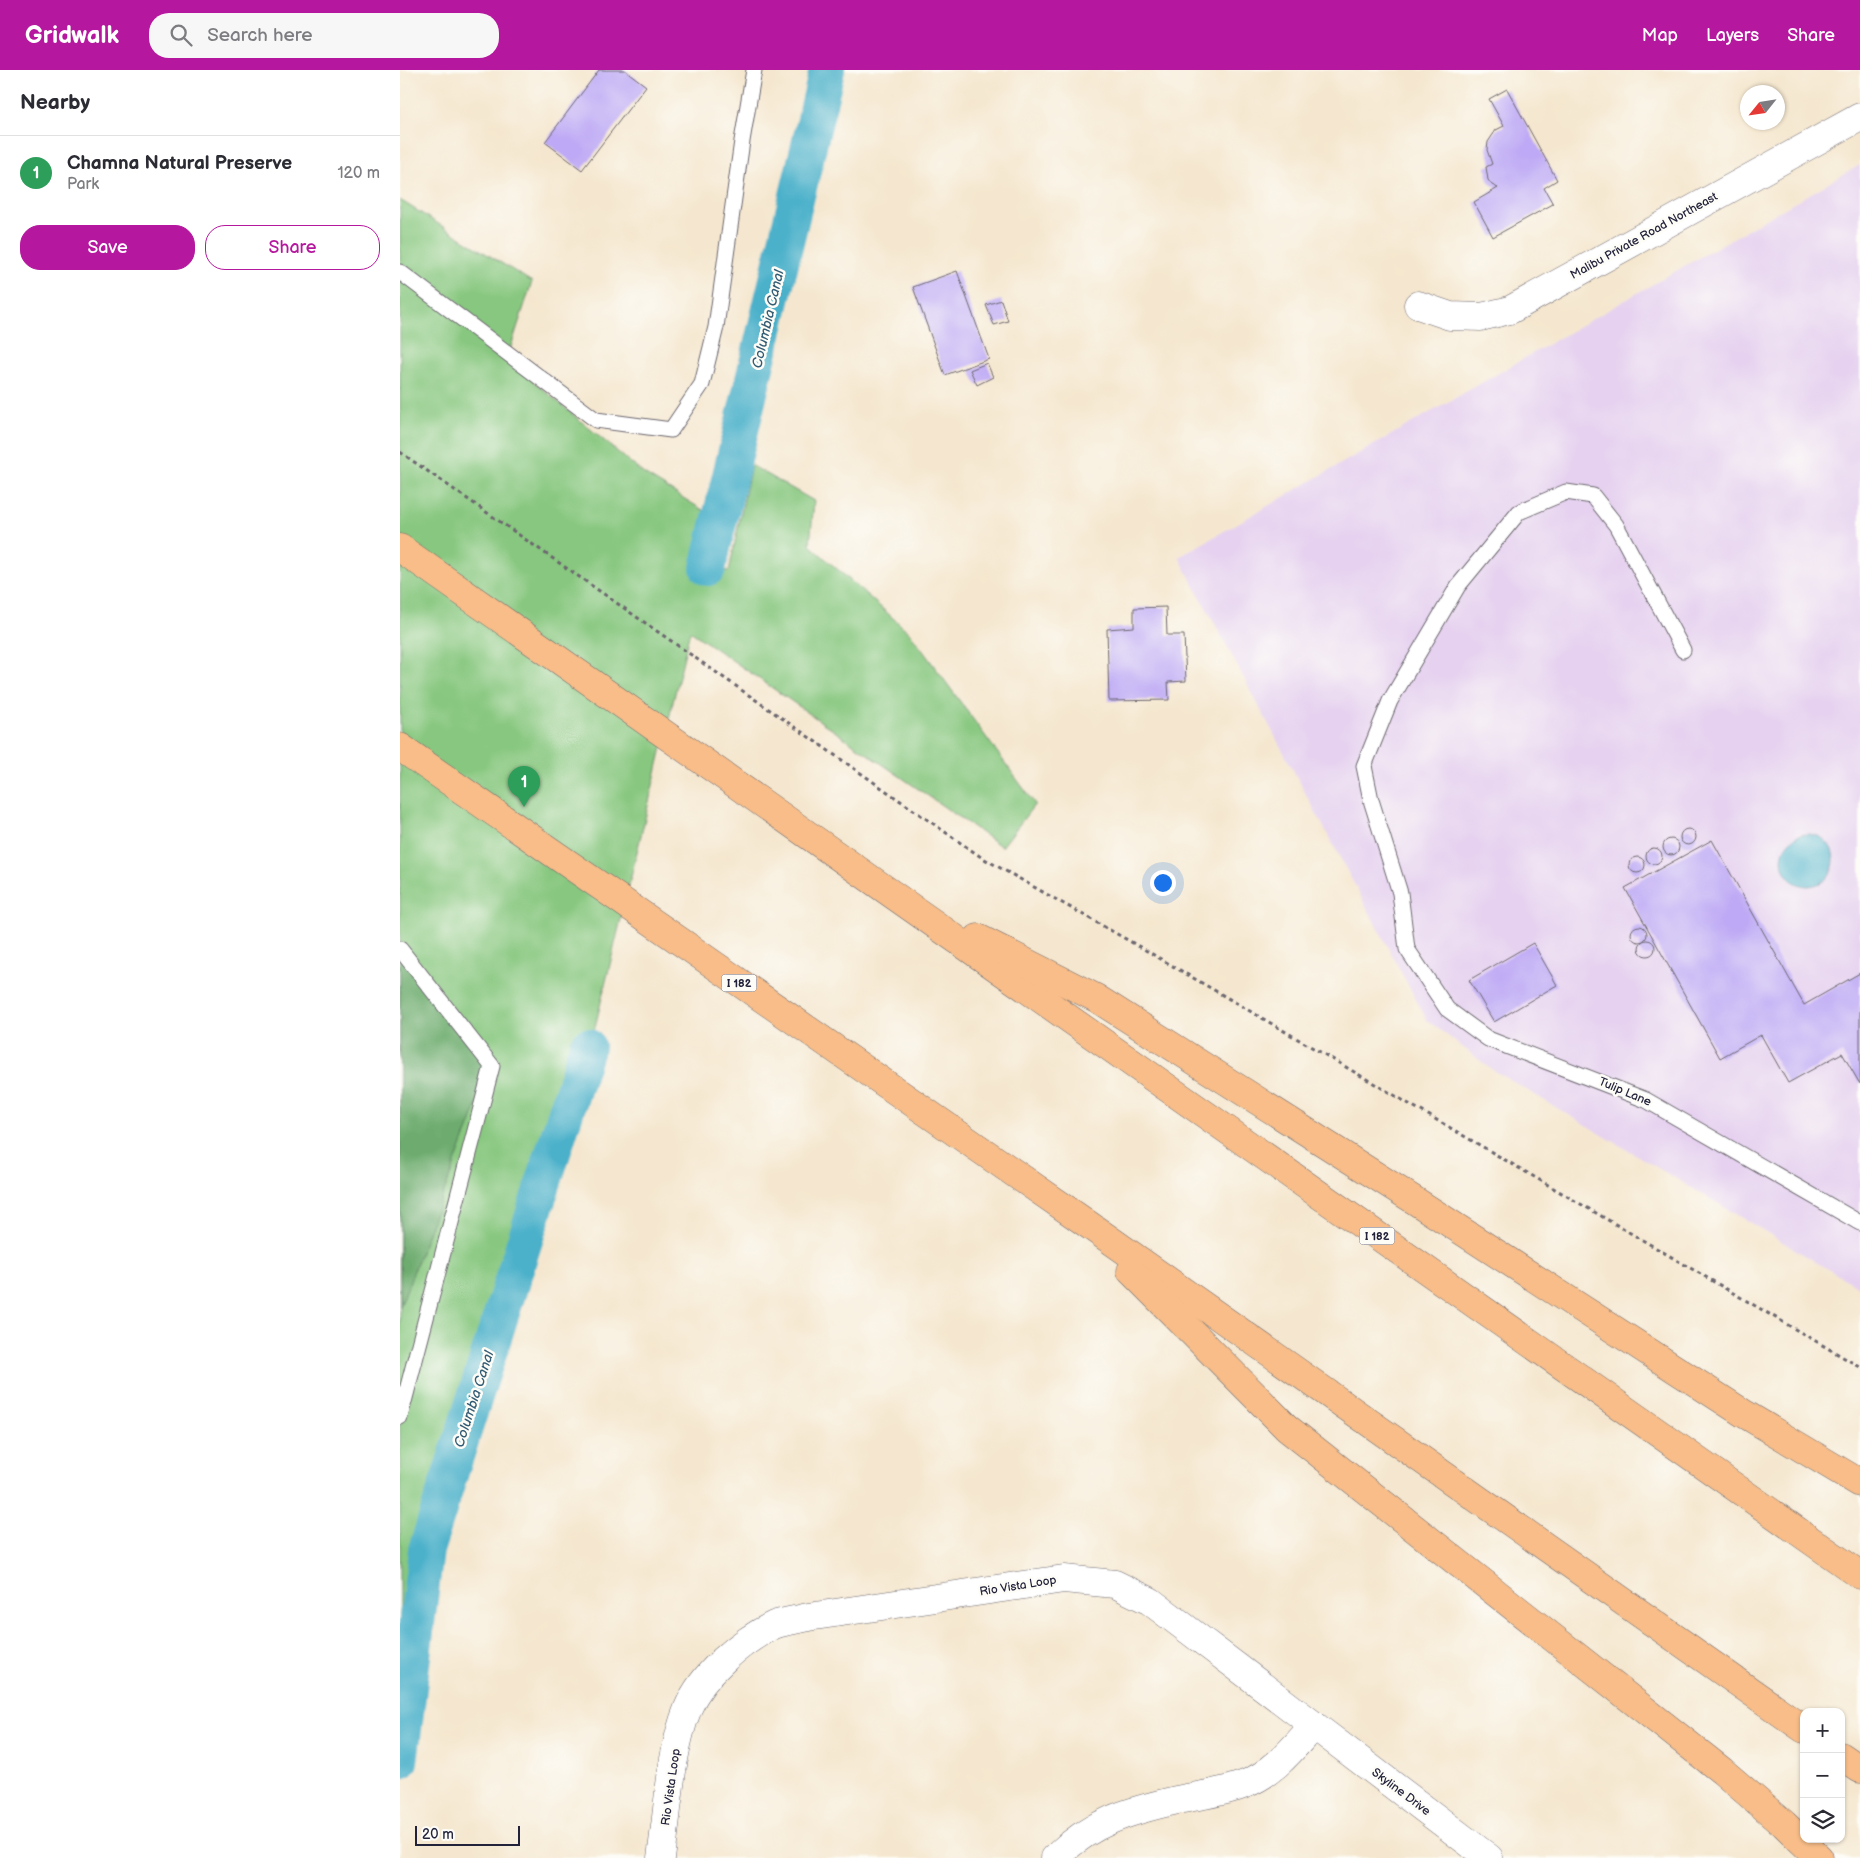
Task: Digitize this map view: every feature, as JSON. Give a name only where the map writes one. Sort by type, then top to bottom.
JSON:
[{"type":"highway","name":"I 182","points":[[400,548],[1860,1575]]},
{"type":"highway","name":"I 182","points":[[400,747],[1079,1218],[1800,1726]]},
{"type":"highway","points":[[894,896],[1096,998],[1414,1200],[1743,1413],[1860,1483]]},
{"type":"highway","points":[[1079,1218],[1287,1428],[1714,1765],[1784,1824],[1819,1858]]},
{"type":"highway","points":[[1845,1759],[1860,1769]]},
{"type":"street","name":"Malibu Private Road Northeast","points":[[1418,305],[1450,316],[1481,316],[1510,310],[1860,117]]},
{"type":"street","name":"Rio Vista Loop","points":[[661,1858],[676,1748],[689,1707],[713,1669],[746,1642],[776,1625],[808,1617],[1064,1579],[1115,1584],[1150,1601],[1314,1725]]},
{"type":"street","points":[[1055,1858],[1065,1848],[1101,1823],[1129,1812],[1220,1792],[1245,1784],[1268,1772],[1314,1725]]},
{"type":"street","name":"Skyline Drive","points":[[1314,1725],[1489,1858]]},
{"type":"lane","points":[[400,272],[596,420],[671,430],[702,384],[716,327],[754,70]]},
{"type":"lane","name":"Tulip Lane","points":[[1682,650],[1616,525],[1593,496],[1566,492],[1519,512],[1458,586],[1390,701],[1364,766],[1371,800],[1400,893],[1407,949],[1447,1009],[1488,1039],[1646,1100],[1860,1223]]},
{"type":"lane","points":[[400,950],[492,1066],[400,1417]]},
{"type":"path","points":[[400,452],[981,857],[1147,951],[1860,1367]]},
{"type":"shaded area","points":[[1860,165],[1860,1288],[1490,1068],[1427,1020],[1179,557]]},
{"type":"green space","points":[[400,200],[532,282],[507,359],[644,474],[716,518],[706,568],[729,571],[751,465],[814,501],[810,545],[910,633],[1035,804],[1002,847],[690,631],[590,1048],[426,1550],[400,1761]]},
{"type":"green space","points":[[400,949],[492,1066],[400,1307]]},
{"type":"water","points":[[1803,834],[1813,834],[1827,841],[1834,855],[1834,865],[1827,879],[1813,886],[1803,886],[1793,882],[1786,875],[1782,865],[1782,855],[1786,845],[1793,838]]},
{"type":"building","points":[[599,70],[625,70],[646,86],[582,170],[545,142]]},
{"type":"building","points":[[1507,89],[1557,180],[1544,188],[1553,204],[1493,237],[1474,202],[1498,188],[1488,180],[1486,167],[1492,164],[1487,150],[1488,142],[1496,130],[1504,126],[1489,99]]},
{"type":"building","points":[[957,271],[989,359],[945,375],[913,287]]},
{"type":"building","points":[[1001,300],[1008,321],[994,325],[986,305]]},
{"type":"building","points":[[987,363],[993,377],[977,385],[970,370]]},
{"type":"building","points":[[1166,607],[1167,635],[1184,635],[1186,681],[1168,682],[1169,700],[1109,701],[1107,629],[1134,627],[1134,608]]},
{"type":"building","points":[[1688,829],[1696,837],[1688,845],[1680,837]]},
{"type":"building","points":[[1671,839],[1679,847],[1671,855],[1663,847]]},
{"type":"building","points":[[1712,840],[1804,1005],[1860,973],[1860,1084],[1842,1053],[1788,1083],[1761,1035],[1720,1058],[1625,888]]},
{"type":"building","points":[[1654,848],[1662,856],[1654,864],[1646,856]]},
{"type":"building","points":[[1637,857],[1645,865],[1637,873],[1629,865]]},
{"type":"building","points":[[1639,926],[1647,934],[1639,942],[1631,934]]},
{"type":"building","points":[[1647,940],[1655,948],[1647,956],[1639,948]]},
{"type":"building","points":[[1533,943],[1557,985],[1494,1022],[1469,980]]},
{"type":"waterway","name":"Columbia Canal","points":[[708,568],[827,70]]},
{"type":"waterway","name":"Columbia Canal","points":[[400,1761],[426,1550],[587,1046]]},
{"type":"place","name":"Chamna Natural Preserve","points":[[524,807]]}]
